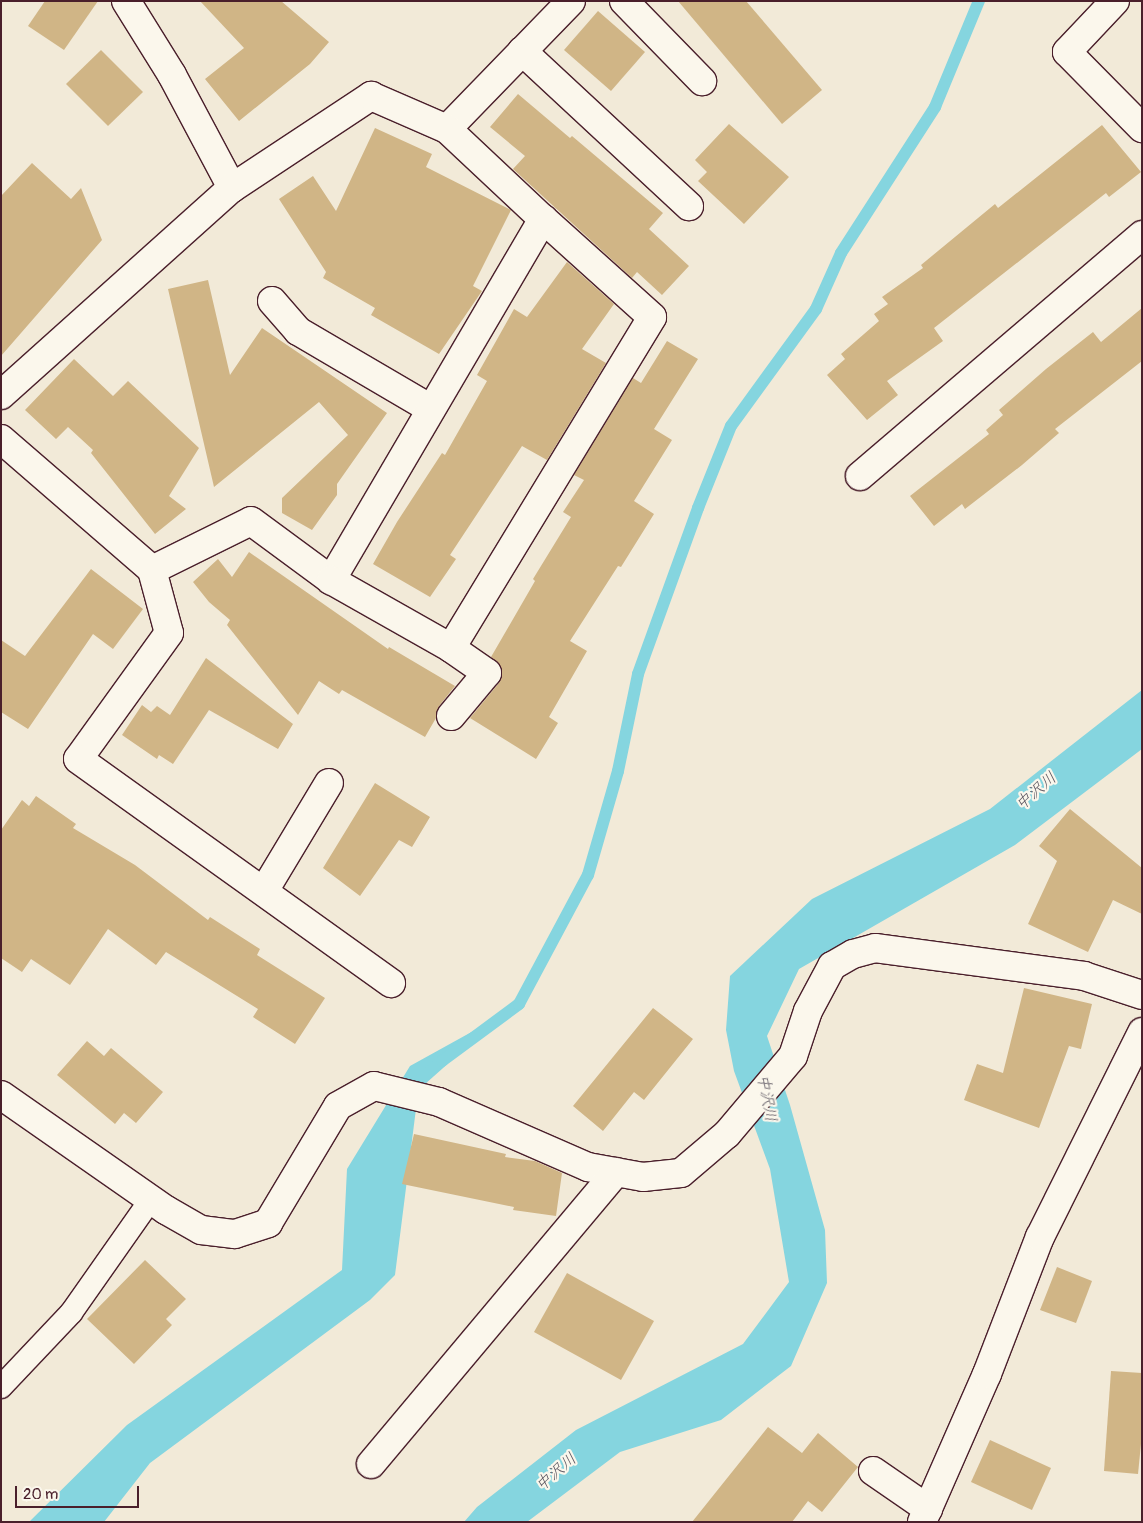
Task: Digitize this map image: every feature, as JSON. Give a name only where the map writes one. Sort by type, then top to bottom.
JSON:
[{"type":"street","points":[[126,1],[172,75],[232,188]]},
{"type":"street","points":[[447,129],[571,1]]},
{"type":"street","points":[[624,1],[702,81]]},
{"type":"street","points":[[1115,1],[1067,52],[1142,128]]},
{"type":"street","points":[[522,51],[689,206]]},
{"type":"street","points":[[1,395],[232,188],[371,96],[447,129],[543,220],[652,317],[451,648]]},
{"type":"street","points":[[331,580],[543,220]]},
{"type":"street","points":[[860,476],[1142,235]]},
{"type":"street","points":[[272,301],[298,331],[432,409]]},
{"type":"street","points":[[1,439],[152,570],[169,633],[78,759],[391,982]]},
{"type":"street","points":[[152,570],[251,521],[331,580],[451,648],[486,673],[451,716]]},
{"type":"street","points":[[264,892],[329,783]]},
{"type":"street","points":[[1,1095],[151,1199],[201,1230],[235,1234],[268,1223],[338,1106],[374,1086],[439,1102],[588,1167],[643,1177],[681,1173],[740,1121],[792,1056],[808,1010],[832,966],[853,954],[874,948],[1084,976],[1142,995]]},
{"type":"street","points":[[873,1471],[925,1516],[987,1374],[1040,1237],[1142,1032]]},
{"type":"street","points":[[371,1464],[616,1172]]},
{"type":"lane","points":[[1,1387],[71,1313],[151,1199]]},
{"type":"water","name":"中沢川","points":[[1142,690],[1142,749],[1015,845],[799,969],[767,1036],[790,1105],[825,1230],[827,1283],[791,1366],[721,1420],[620,1452],[527,1522],[464,1522],[477,1507],[576,1430],[743,1344],[789,1282],[770,1169],[734,1071],[726,1030],[730,976],[812,899],[990,809]]},
{"type":"water","points":[[495,1019],[420,1077],[395,1275],[370,1300],[150,1463],[104,1522],[29,1522],[127,1425],[342,1270],[347,1169],[410,1066]]},
{"type":"building","points":[[45,1],[98,1],[64,50],[28,26]]},
{"type":"building","points":[[200,1],[281,1],[329,42],[310,64],[239,121],[205,79],[244,48]]},
{"type":"building","points":[[678,1],[746,1],[822,90],[782,124]]},
{"type":"building","points":[[598,11],[645,52],[611,91],[564,50]]},
{"type":"building","points":[[101,50],[143,92],[108,126],[66,84]]},
{"type":"building","points":[[518,94],[570,138],[572,136],[663,213],[649,229],[689,266],[662,295],[637,272],[632,278],[513,169],[525,156],[490,127]]},
{"type":"building","points":[[729,124],[789,177],[744,224],[698,181],[707,172],[695,160]]},
{"type":"building","points":[[1102,125],[1141,172],[1109,197],[1106,193],[934,328],[943,341],[887,381],[898,395],[867,420],[827,375],[845,359],[841,354],[879,321],[874,314],[888,304],[882,297],[923,268],[921,265],[995,204],[998,208]]},
{"type":"building","points":[[375,128],[432,154],[426,167],[511,210],[473,286],[482,291],[439,354],[371,315],[375,308],[323,278],[326,272],[279,199],[313,176],[336,211]]},
{"type":"building","points":[[32,163],[71,199],[81,188],[102,240],[1,356],[1,196]]},
{"type":"building","points":[[567,262],[614,304],[582,349],[606,363],[547,460],[522,446],[450,555],[456,559],[430,597],[373,564],[397,522],[442,453],[445,455],[487,381],[477,375],[514,309],[527,317]]},
{"type":"building","points":[[208,280],[230,375],[262,328],[387,413],[337,484],[337,495],[312,530],[282,513],[282,498],[348,435],[319,402],[214,487],[168,289]]},
{"type":"building","points":[[1142,308],[1142,361],[1055,429],[1059,433],[1022,465],[965,509],[962,504],[934,526],[910,496],[989,434],[986,430],[1003,415],[999,410],[1046,369],[1093,332],[1101,342]]},
{"type":"building","points":[[667,341],[698,359],[654,429],[672,440],[634,501],[654,514],[621,567],[618,566],[570,641],[587,651],[549,717],[558,723],[536,759],[470,718],[499,683],[502,676],[501,667],[491,657],[535,581],[533,579],[571,517],[563,512],[584,480],[574,475],[633,378],[641,383]]},
{"type":"building","points":[[74,359],[113,396],[128,381],[199,448],[169,496],[186,509],[155,534],[91,453],[93,450],[68,427],[56,439],[25,410]]},
{"type":"building","points":[[249,552],[388,649],[389,647],[455,686],[439,706],[436,718],[425,737],[342,690],[339,694],[319,681],[298,715],[227,625],[230,620],[209,602],[193,582],[218,559],[232,577]]},
{"type":"building","points":[[91,569],[143,609],[113,649],[93,634],[28,729],[1,712],[1,640],[25,656]]},
{"type":"building","points":[[206,658],[293,724],[278,749],[209,710],[173,764],[159,755],[157,759],[122,735],[142,705],[151,712],[157,706],[170,715]]},
{"type":"building","points":[[375,783],[430,817],[412,847],[399,840],[360,896],[323,868]]},
{"type":"building","points":[[36,796],[76,824],[73,828],[135,865],[208,920],[210,917],[260,949],[257,955],[325,998],[295,1044],[253,1017],[258,1009],[166,952],[156,965],[108,929],[70,985],[31,959],[22,972],[1,958],[1,830],[22,800],[29,806]]},
{"type":"building","points":[[1070,809],[1142,868],[1142,914],[1113,900],[1088,952],[1028,924],[1057,861],[1039,846]]},
{"type":"building","points":[[1024,988],[1092,1004],[1081,1049],[1069,1046],[1039,1128],[964,1100],[977,1064],[1003,1073]]},
{"type":"building","points":[[653,1008],[693,1039],[644,1100],[634,1092],[603,1131],[573,1106]]},
{"type":"building","points":[[87,1041],[104,1056],[111,1048],[163,1092],[136,1123],[124,1113],[115,1124],[57,1075]]},
{"type":"building","points":[[414,1134],[506,1154],[505,1157],[535,1161],[562,1173],[556,1216],[513,1210],[514,1207],[402,1184]]},
{"type":"building","points":[[145,1260],[186,1299],[166,1319],[172,1325],[134,1364],[87,1319]]},
{"type":"building","points":[[1057,1267],[1092,1281],[1076,1323],[1040,1310]]},
{"type":"building","points":[[567,1273],[654,1321],[621,1380],[534,1332]]},
{"type":"building","points":[[1111,1371],[1142,1373],[1142,1434],[1138,1474],[1104,1471]]},
{"type":"building","points":[[768,1427],[802,1453],[818,1433],[858,1467],[822,1512],[808,1501],[792,1522],[692,1522]]},
{"type":"building","points":[[990,1440],[1051,1468],[1032,1510],[971,1482]]},
{"type":"waterway","points":[[407,1092],[442,1061],[519,1004],[588,875],[618,771],[638,674],[698,508],[731,426],[816,309],[841,253],[935,107],[979,1]]}]
